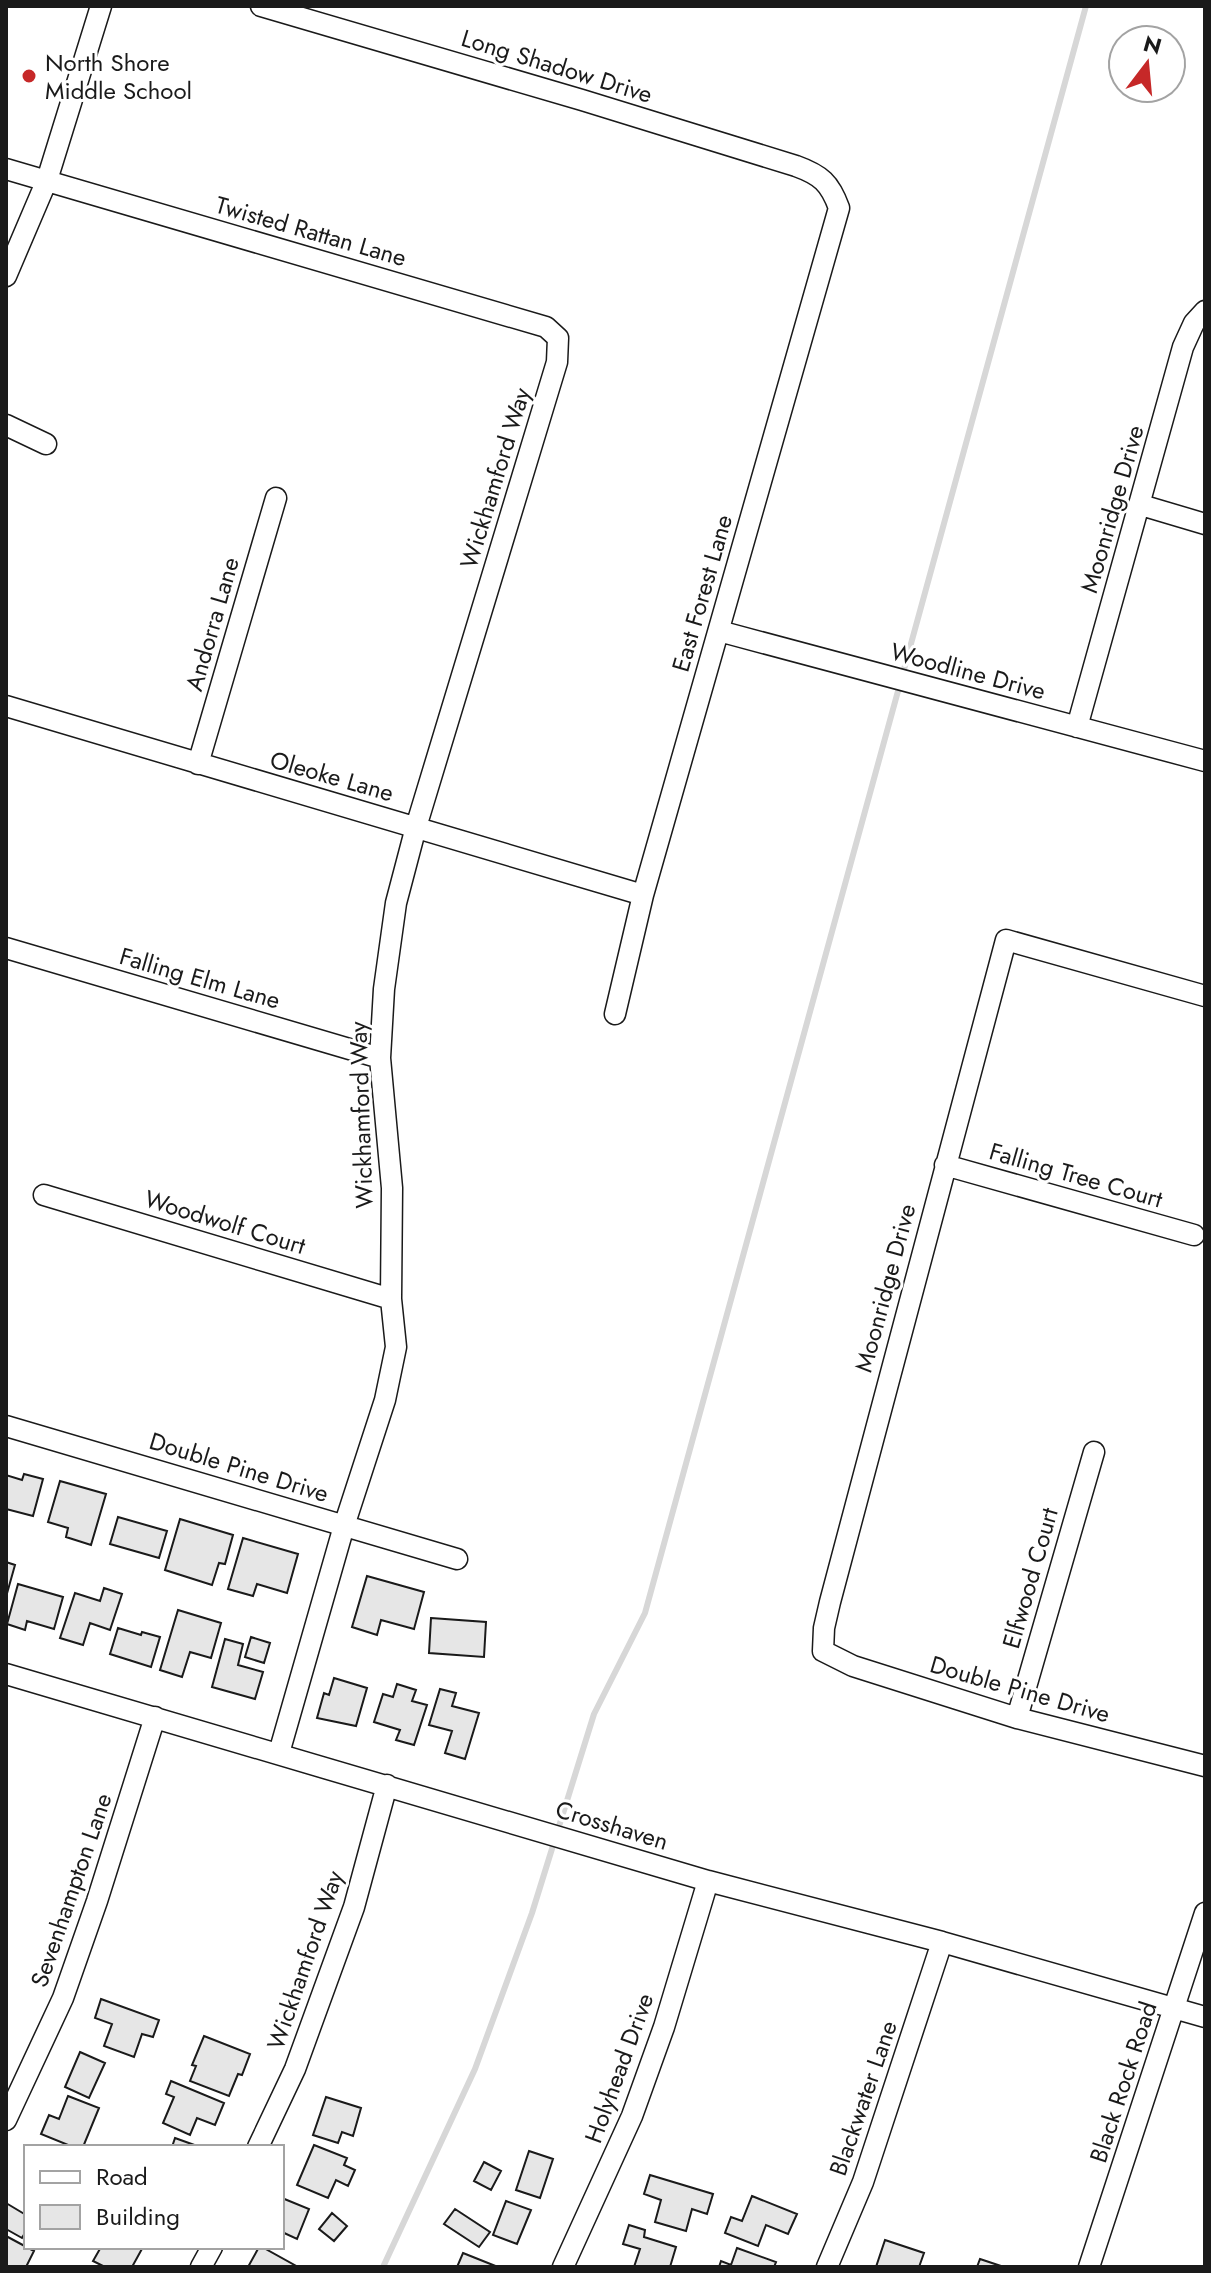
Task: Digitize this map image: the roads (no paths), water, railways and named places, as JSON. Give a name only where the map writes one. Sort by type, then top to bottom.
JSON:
[{"type":"street","points":[[6,276],[47,180],[101,6]]},
{"type":"street","name":"Long Shadow Drive","points":[[261,6],[796,166],[814,172],[832,188]]},
{"type":"street","name":"Twisted Rattan Lane","points":[[6,169],[546,327],[558,338]]},
{"type":"street","name":"East Forest Lane","points":[[615,1014],[643,895],[839,208],[832,188]]},
{"type":"street","name":"Moonridge Drive","points":[[1077,727],[1183,347],[1194,323],[1205,311]]},
{"type":"street","name":"Wickhamford Way","points":[[279,1753],[344,1526],[385,1400],[396,1347],[391,1299],[392,1188],[380,1058],[384,989],[396,903],[416,827],[557,362],[558,338]]},
{"type":"street","points":[[6,425],[46,444]]},
{"type":"street","name":"Andorra Lane","points":[[198,764],[276,498]]},
{"type":"street","points":[[1141,505],[1205,524]]},
{"type":"street","name":"Woodline Drive","points":[[719,631],[1205,761]]},
{"type":"street","name":"Oleoke Lane","points":[[6,706],[643,895]]},
{"type":"street","name":"Moonridge Drive","points":[[823,1651],[830,1602],[1006,940],[1205,996]]},
{"type":"street","name":"Falling Elm Lane","points":[[6,948],[380,1058]]},
{"type":"street","name":"Falling Tree Court","points":[[945,1165],[1194,1235]]},
{"type":"street","name":"Woodwolf Court","points":[[44,1195],[391,1299]]},
{"type":"street","name":"Double Pine Drive","points":[[6,1426],[457,1559]]},
{"type":"street","name":"Elfwood Court","points":[[1017,1718],[1094,1452]]},
{"type":"street","name":"Double Pine Drive","points":[[823,1651],[853,1666],[1017,1718],[1205,1766]]},
{"type":"street","name":"Crosshaven","points":[[6,1674],[708,1881],[942,1942],[1205,2017]]},
{"type":"street","name":"Sevenhampton Lane","points":[[6,2120],[63,1998],[155,1717]]},
{"type":"street","name":"Wickhamford Way","points":[[259,2145],[295,2069],[354,1907],[387,1785]]},
{"type":"street","name":"Holyhead Drive","points":[[563,2267],[632,2116],[664,2027],[708,1881]]},
{"type":"street","name":"Black Rock Road","points":[[1089,2267],[1205,1913]]},
{"type":"street","name":"Blackwater Lane","points":[[827,2267],[863,2182],[942,1942]]},
{"type":"street","points":[[201,2267],[211,2249]]},
{"type":"waterway","points":[[383,2267],[475,2069],[532,1913],[594,1714],[645,1613],[1086,6]]},
{"type":"place","name":"North Shore Middle School","points":[[29,76]]}]
